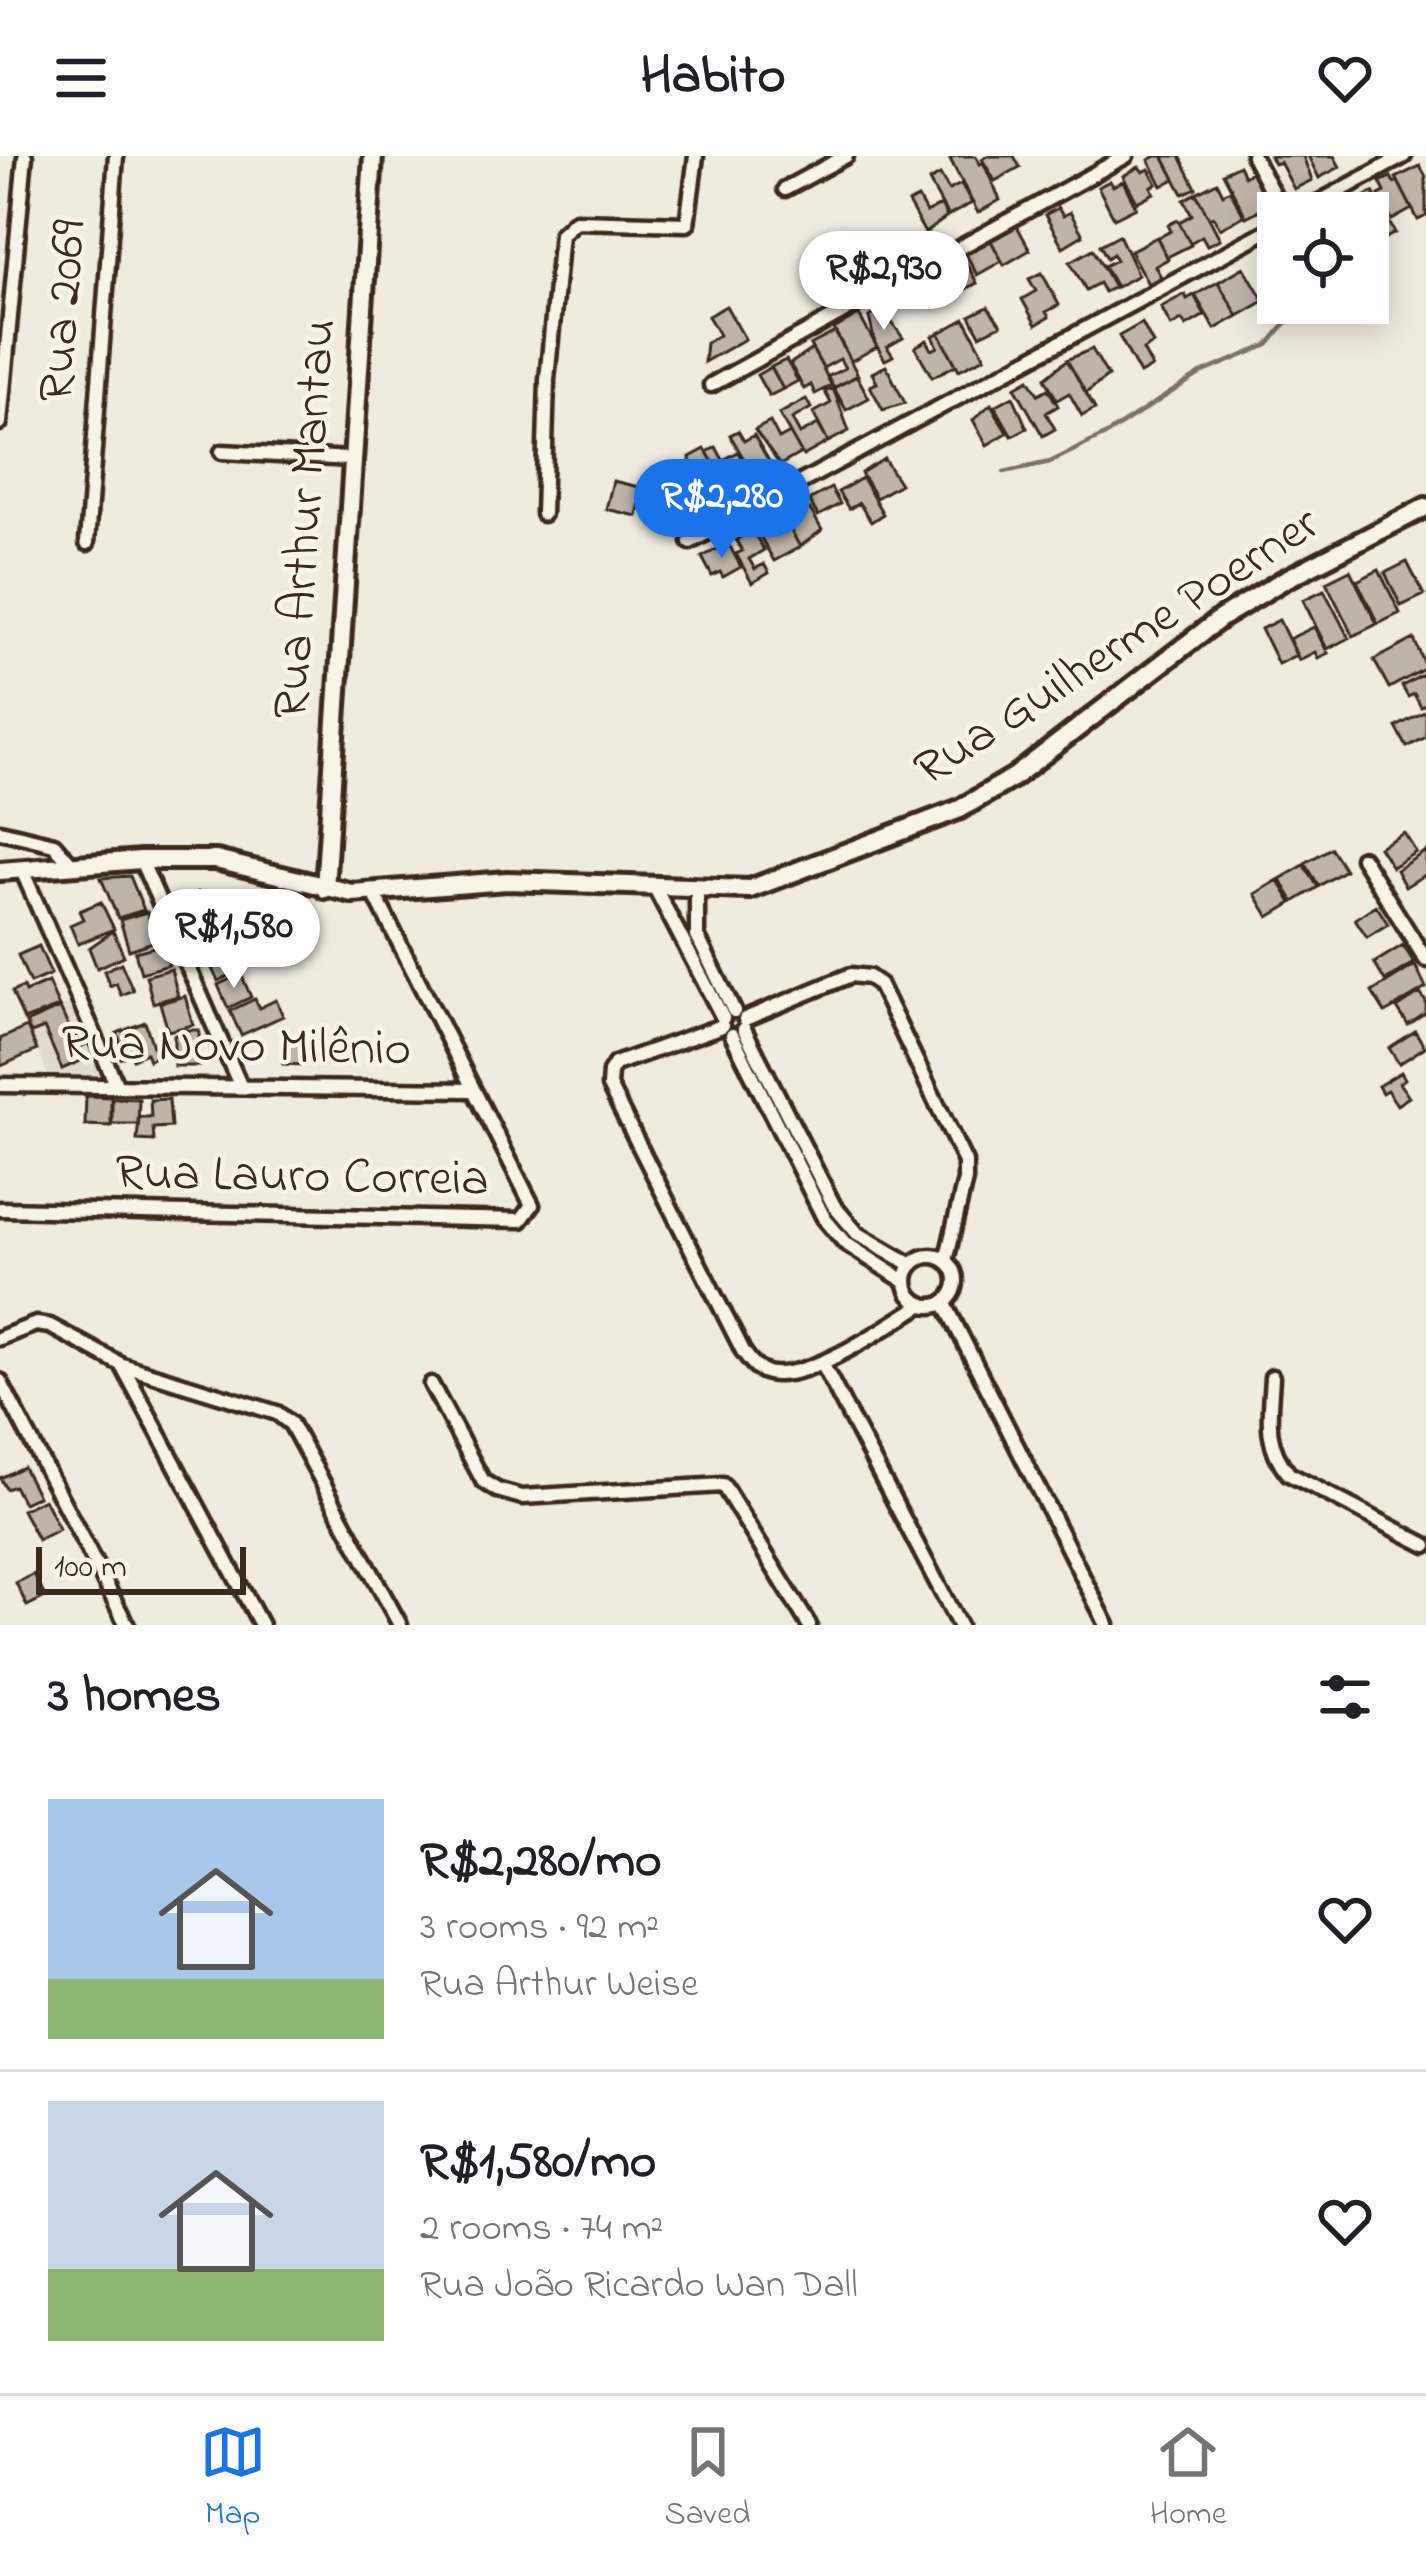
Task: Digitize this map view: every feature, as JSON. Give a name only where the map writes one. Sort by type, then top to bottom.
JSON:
[{"type":"street","points":[[0,423],[26,156]]},
{"type":"street","name":"Rua 2069","points":[[87,544],[116,156]]},
{"type":"street","name":"Rua Arthur Mantau","points":[[325,889],[374,156]]},
{"type":"street","points":[[543,514],[547,380],[561,234],[575,221],[687,224],[696,156]]},
{"type":"street","points":[[785,189],[846,156]]},
{"type":"street","points":[[711,385],[1126,156]]},
{"type":"street","points":[[1253,156],[1272,192]]},
{"type":"street","points":[[1338,192],[1404,156]]},
{"type":"street","points":[[690,542],[1257,236]]},
{"type":"street","points":[[222,452],[352,459]]},
{"type":"street","name":"Rua Guilherme Poerner","points":[[0,871],[141,860],[216,860],[325,889],[374,892],[507,881],[750,889],[960,809],[1014,776],[1221,618],[1426,507]]},
{"type":"street","points":[[0,830],[54,844],[73,866]]},
{"type":"street","points":[[1362,858],[1426,960]]},
{"type":"street","points":[[141,860],[241,1085]]},
{"type":"street","points":[[22,870],[116,1084]]},
{"type":"street","points":[[655,888],[834,1206],[857,1234],[912,1265]]},
{"type":"street","points":[[698,890],[698,936],[824,1218],[845,1243],[906,1282],[914,1299],[923,1304]]},
{"type":"street","name":"Rua Lauro Correia","points":[[0,1209],[521,1220],[532,1204],[374,892]]},
{"type":"street","points":[[906,1282],[912,1265],[928,1256],[946,1261],[956,1277],[952,1295],[944,1302],[923,1304],[823,1365],[771,1374],[758,1370],[742,1352],[609,1086],[615,1064],[851,975],[869,977],[879,984],[964,1162],[965,1180],[946,1261]]},
{"type":"street","name":"Rua Novo Milênio","points":[[0,1085],[471,1090]]},
{"type":"street","points":[[944,1302],[1107,1625]]},
{"type":"street","points":[[0,1338],[36,1324],[50,1326],[122,1365],[277,1412],[291,1424],[400,1625]]},
{"type":"street","points":[[122,1365],[261,1625]]},
{"type":"street","points":[[823,1365],[959,1625]]},
{"type":"street","points":[[1272,1377],[1268,1438],[1275,1458],[1289,1474],[1426,1546]]},
{"type":"street","points":[[0,1382],[127,1625]]},
{"type":"street","points":[[431,1384],[483,1481],[497,1490],[522,1497],[723,1485],[809,1625]]},
{"type":"shaded area","points":[[71,1003],[101,1070],[99,1074],[49,1077],[26,1023]]},
{"type":"building","points":[[976,156],[983,162],[1000,200],[978,213],[950,159]]},
{"type":"building","points":[[1014,156],[1020,167],[995,181],[982,159]]},
{"type":"building","points":[[1163,156],[1175,179],[1162,186],[1149,160]]},
{"type":"building","points":[[1163,156],[1180,156],[1196,188],[1183,194]]},
{"type":"building","points":[[1270,156],[1303,156],[1312,180],[1294,189],[1280,162],[1274,164]]},
{"type":"building","points":[[1308,156],[1334,156],[1340,167],[1319,178]]},
{"type":"building","points":[[1239,165],[1244,176],[1252,172],[1262,192],[1257,192],[1257,211],[1246,217],[1223,173]]},
{"type":"building","points":[[1420,166],[1426,177],[1426,216],[1418,220],[1396,178]]},
{"type":"building","points":[[1139,167],[1143,172],[1149,169],[1157,184],[1151,187],[1154,193],[1137,202],[1123,176]]},
{"type":"building","points":[[940,175],[949,190],[961,184],[972,203],[948,216],[929,181]]},
{"type":"building","points":[[1391,177],[1394,183],[1398,181],[1412,209],[1392,220],[1389,192],[1380,182]]},
{"type":"building","points":[[1110,181],[1113,186],[1123,181],[1136,207],[1114,218],[1098,187]]},
{"type":"building","points":[[1217,182],[1223,194],[1230,190],[1244,216],[1220,229],[1196,193]]},
{"type":"building","points":[[1196,193],[1220,239],[1207,245],[1202,236],[1190,243],[1179,222],[1192,215],[1184,200]]},
{"type":"building","points":[[918,198],[926,213],[941,205],[947,217],[925,233],[908,203]]},
{"type":"building","points":[[1058,208],[1063,216],[1070,212],[1083,235],[1063,247],[1045,215]]},
{"type":"building","points":[[1178,220],[1191,245],[1167,257],[1157,238],[1171,231],[1168,225]]},
{"type":"building","points":[[1017,226],[1030,250],[1004,265],[991,241]]},
{"type":"building","points":[[1119,235],[1138,275],[1116,287],[1104,266],[1116,260],[1113,254],[1107,258],[1100,245]]},
{"type":"building","points":[[1157,237],[1168,259],[1155,266],[1161,277],[1148,284],[1130,251]]},
{"type":"building","points":[[991,241],[1002,261],[977,275],[966,254]]},
{"type":"building","points":[[861,246],[874,270],[857,279],[839,259]]},
{"type":"building","points":[[1093,249],[1114,287],[1104,292],[1099,283],[1086,290],[1070,262]]},
{"type":"building","points":[[966,262],[977,283],[956,294],[945,274]]},
{"type":"building","points":[[1244,267],[1257,289],[1257,305],[1238,316],[1218,282]]},
{"type":"building","points":[[1042,273],[1059,305],[1036,325],[1022,299],[1036,291],[1029,279]]},
{"type":"building","points":[[1218,282],[1238,316],[1215,329],[1195,295]]},
{"type":"building","points":[[1185,294],[1187,299],[1194,295],[1205,315],[1186,326],[1182,320],[1171,326],[1161,307]]},
{"type":"building","points":[[726,306],[745,339],[704,362],[706,343],[719,335],[708,316]]},
{"type":"building","points":[[988,307],[1001,325],[980,335],[970,316]]},
{"type":"building","points":[[883,310],[903,338],[887,347],[893,356],[885,360],[869,317]]},
{"type":"building","points":[[859,315],[877,347],[851,361],[834,329]]},
{"type":"building","points":[[965,319],[985,357],[959,370],[939,333]]},
{"type":"building","points":[[1142,323],[1153,344],[1143,350],[1152,367],[1140,374],[1119,336]]},
{"type":"building","points":[[835,332],[858,375],[833,388],[827,377],[845,368],[840,359],[823,368],[810,345]]},
{"type":"building","points":[[939,333],[956,365],[932,377],[915,347],[927,340],[932,350],[938,347],[933,336]]},
{"type":"building","points":[[812,349],[832,385],[815,394],[811,385],[804,389],[790,364]]},
{"type":"building","points":[[1092,349],[1108,376],[1086,393],[1067,360]]},
{"type":"building","points":[[786,360],[798,381],[783,389],[771,367]]},
{"type":"building","points":[[1067,360],[1095,409],[1082,416],[1069,393],[1057,400],[1045,378]]},
{"type":"building","points":[[886,366],[905,403],[883,410],[870,386],[877,383],[872,373]]},
{"type":"building","points":[[771,367],[783,389],[769,396],[757,375]]},
{"type":"building","points":[[857,376],[869,398],[846,410],[834,388]]},
{"type":"building","points":[[1029,379],[1038,394],[1048,389],[1058,406],[1046,413],[1055,429],[1043,436],[1015,387]]},
{"type":"building","points":[[833,388],[849,431],[828,442],[813,413],[831,403],[825,392]]},
{"type":"building","points":[[1013,396],[1027,428],[1012,436],[995,406]]},
{"type":"building","points":[[806,399],[811,408],[792,419],[800,434],[818,424],[828,442],[803,456],[779,414]]},
{"type":"building","points":[[991,404],[1007,433],[987,445],[973,420]]},
{"type":"building","points":[[770,422],[779,439],[790,433],[801,453],[780,465],[755,430]]},
{"type":"building","points":[[738,431],[744,441],[754,435],[774,470],[756,480],[730,435]]},
{"type":"building","points":[[716,447],[723,460],[738,452],[752,477],[729,490],[707,452]]},
{"type":"building","points":[[705,449],[714,464],[691,476],[690,457]]},
{"type":"building","points":[[884,459],[900,484],[876,498],[861,473]]},
{"type":"building","points":[[715,468],[726,488],[700,503],[689,483]]},
{"type":"building","points":[[862,478],[883,514],[871,522],[859,503],[849,509],[838,492]]},
{"type":"building","points":[[613,481],[643,488],[637,516],[606,509]]},
{"type":"building","points":[[831,488],[840,504],[818,516],[809,500]]},
{"type":"building","points":[[810,509],[822,530],[800,547],[786,522]]},
{"type":"building","points":[[786,522],[800,547],[774,561],[760,536]]},
{"type":"building","points":[[752,530],[764,550],[749,559],[755,569],[764,564],[769,573],[752,583],[736,554],[742,551],[736,540]]},
{"type":"building","points":[[728,543],[741,567],[723,577],[720,572],[712,576],[702,557]]},
{"type":"building","points":[[1407,562],[1424,595],[1401,606],[1385,573]]},
{"type":"building","points":[[1350,570],[1377,624],[1353,636],[1326,582]]},
{"type":"building","points":[[1379,570],[1400,613],[1378,624],[1357,581]]},
{"type":"building","points":[[1324,590],[1349,638],[1327,649],[1303,600]]},
{"type":"building","points":[[1279,620],[1296,655],[1278,664],[1261,629]]},
{"type":"building","points":[[1314,627],[1328,653],[1318,658],[1315,652],[1299,660],[1289,639]]},
{"type":"building","points":[[1414,639],[1426,668],[1389,688],[1374,660]]},
{"type":"building","points":[[1426,673],[1426,705],[1421,707],[1402,686]]},
{"type":"building","points":[[1426,711],[1426,737],[1407,747],[1396,727]]},
{"type":"building","points":[[1404,833],[1416,852],[1392,867],[1379,847]]},
{"type":"building","points":[[1331,848],[1345,870],[1319,886],[1305,863]]},
{"type":"building","points":[[1426,851],[1426,874],[1405,887],[1396,870]]},
{"type":"building","points":[[1304,865],[1318,887],[1294,902],[1280,879]]},
{"type":"building","points":[[130,876],[144,910],[118,918],[101,878]]},
{"type":"building","points":[[1278,880],[1292,903],[1269,917],[1255,894]]},
{"type":"building","points":[[231,891],[243,918],[219,928],[207,901]]},
{"type":"building","points":[[198,892],[211,920],[192,929],[179,900]]},
{"type":"building","points":[[101,902],[114,929],[78,944],[70,925],[83,919],[79,911]]},
{"type":"building","points":[[1376,905],[1388,924],[1367,937],[1355,919]]},
{"type":"building","points":[[147,912],[156,941],[129,950],[120,920]]},
{"type":"building","points":[[113,931],[124,956],[97,968],[89,948]]},
{"type":"building","points":[[227,931],[234,945],[206,957],[200,943]]},
{"type":"building","points":[[164,944],[169,965],[141,973],[135,952]]},
{"type":"building","points":[[1403,945],[1414,963],[1385,981],[1374,963]]},
{"type":"building","points":[[39,946],[51,974],[30,983],[18,955]]},
{"type":"building","points":[[234,951],[239,963],[246,959],[249,966],[218,981],[209,962]]},
{"type":"building","points":[[121,963],[133,990],[121,995],[116,983],[110,986],[104,971]]},
{"type":"building","points":[[1415,965],[1426,988],[1385,1013],[1372,992]]},
{"type":"building","points":[[171,969],[178,996],[153,1003],[146,976]]},
{"type":"building","points":[[241,974],[251,997],[228,1008],[218,985]]},
{"type":"building","points":[[48,982],[59,1007],[24,1020],[12,992]]},
{"type":"building","points":[[1420,993],[1426,1013],[1408,1025],[1397,1008]]},
{"type":"building","points":[[185,996],[193,1025],[168,1031],[160,1003]]},
{"type":"building","points":[[255,999],[259,1008],[276,1000],[283,1016],[241,1035],[230,1011]]},
{"type":"building","points":[[60,1008],[73,1037],[84,1033],[89,1043],[78,1048],[83,1060],[62,1069],[44,1028],[31,1033],[26,1023]]},
{"type":"building","points":[[145,1022],[156,1056],[121,1058],[117,1033]]},
{"type":"building","points":[[27,1027],[37,1050],[1,1066],[0,1039]]},
{"type":"building","points":[[185,1030],[199,1030],[199,1066],[174,1066],[174,1035],[185,1035]]},
{"type":"building","points":[[1415,1031],[1425,1047],[1399,1064],[1389,1048]]},
{"type":"building","points":[[283,1042],[302,1042],[302,1065],[283,1064]]},
{"type":"building","points":[[1401,1072],[1405,1079],[1399,1083],[1409,1097],[1397,1105],[1378,1086]]},
{"type":"building","points":[[86,1096],[111,1097],[111,1126],[85,1125]]},
{"type":"building","points":[[112,1098],[139,1099],[138,1124],[112,1124]]},
{"type":"building","points":[[169,1099],[171,1127],[153,1128],[154,1141],[137,1140],[139,1117],[151,1117],[150,1100]]},
{"type":"building","points":[[23,1467],[38,1496],[23,1503],[14,1486],[6,1489],[0,1478]]},
{"type":"building","points":[[44,1499],[59,1529],[38,1540],[22,1510]]},
{"type":"building","points":[[34,1574],[45,1597],[27,1606],[16,1583]]},
{"type":"waterway","points":[[1004,472],[1050,462],[1107,434],[1201,373],[1268,345],[1285,324]]}]
